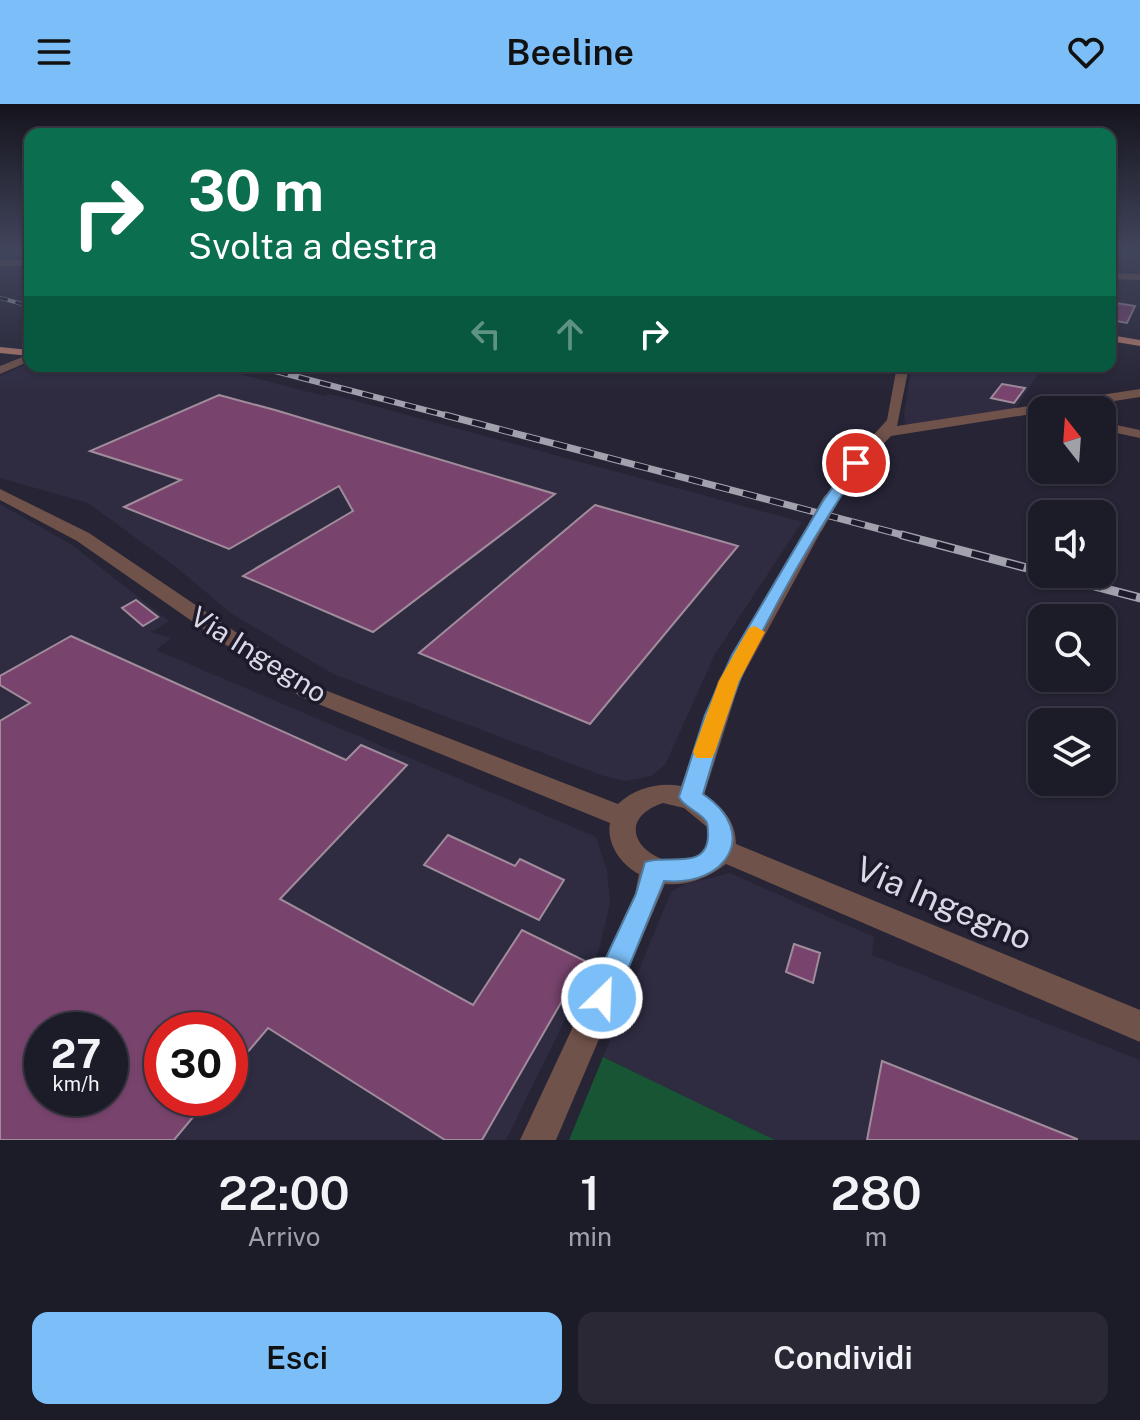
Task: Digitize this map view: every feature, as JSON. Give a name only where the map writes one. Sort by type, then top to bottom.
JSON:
[{"type":"main road","points":[[1116,339],[1140,343]]},
{"type":"main road","points":[[0,350],[24,354]]},
{"type":"street","points":[[0,370],[24,358]]},
{"type":"street","points":[[690,797],[729,681],[830,501],[856,463],[887,432],[894,420],[902,372]]},
{"type":"street","points":[[1116,397],[1140,393]]},
{"type":"street","points":[[887,432],[1028,413]]},
{"type":"street","points":[[1116,429],[1140,434]]},
{"type":"street","name":"Via Ingegno","points":[[0,494],[83,537],[309,692],[623,817]]},
{"type":"street","points":[[677,793],[690,797],[713,813],[720,825],[720,849],[713,859],[687,872],[654,869],[642,864],[621,837],[623,817],[639,800],[650,795],[677,793]]},
{"type":"street","name":"Via Ingegno","points":[[720,849],[1140,1026]]},
{"type":"street","points":[[538,1140],[649,894],[654,869]]},
{"type":"shaded area","points":[[24,366],[24,372],[232,372],[324,396],[330,394],[802,522],[715,654],[665,765],[651,776],[626,781],[604,776],[333,674],[232,614],[177,568],[88,503],[0,478],[0,376]]},
{"type":"shaded area","points":[[911,372],[1039,372],[1014,411],[915,426],[905,424]]},
{"type":"shaded area","points":[[0,504],[72,545],[169,621],[151,632],[171,638],[156,650],[596,837],[607,871],[610,903],[599,950],[506,1140],[0,1140]]},
{"type":"shaded area","points":[[730,873],[874,937],[872,955],[1140,1060],[1140,1140],[775,1140],[603,1057],[671,892],[685,884]]},
{"type":"green space","points":[[603,1057],[775,1140],[569,1140]]},
{"type":"building","points":[[1116,303],[1135,306],[1127,323],[1116,321]]},
{"type":"building","points":[[1002,384],[1025,388],[1014,403],[991,398]]},
{"type":"building","points":[[219,395],[555,494],[373,632],[243,576],[353,511],[339,486],[229,549],[124,507],[181,480],[90,451]]},
{"type":"building","points":[[595,505],[738,546],[590,724],[419,653]]},
{"type":"building","points":[[136,600],[158,617],[143,626],[122,608]]},
{"type":"building","points":[[71,636],[346,760],[361,745],[407,765],[280,899],[473,1005],[522,930],[585,961],[482,1140],[445,1140],[268,1028],[248,1052],[248,1012],[144,1012],[144,1116],[194,1116],[174,1140],[0,1140],[0,721],[30,703],[0,685],[0,676]]},
{"type":"building","points":[[448,835],[515,866],[520,859],[564,880],[539,920],[424,865]]},
{"type":"building","points":[[794,944],[820,953],[813,983],[786,972]]},
{"type":"building","points":[[882,1061],[1077,1139],[1077,1140],[867,1140]]},
{"type":"railway","points":[[1,298],[24,304]]},
{"type":"railway","points":[[279,372],[452,417]]},
{"type":"railway","points":[[445,415],[910,537]]},
{"type":"railway","points":[[902,535],[1028,568]]},
{"type":"railway","points":[[1102,588],[1140,598]]},
{"type":"slow traffic","points":[[704,752],[729,681],[755,632]]},
{"type":"route","points":[[602,998],[649,894],[654,869],[670,873],[701,868],[720,849],[720,825],[713,813],[690,797],[716,715],[742,655],[830,501],[856,463]]}]
